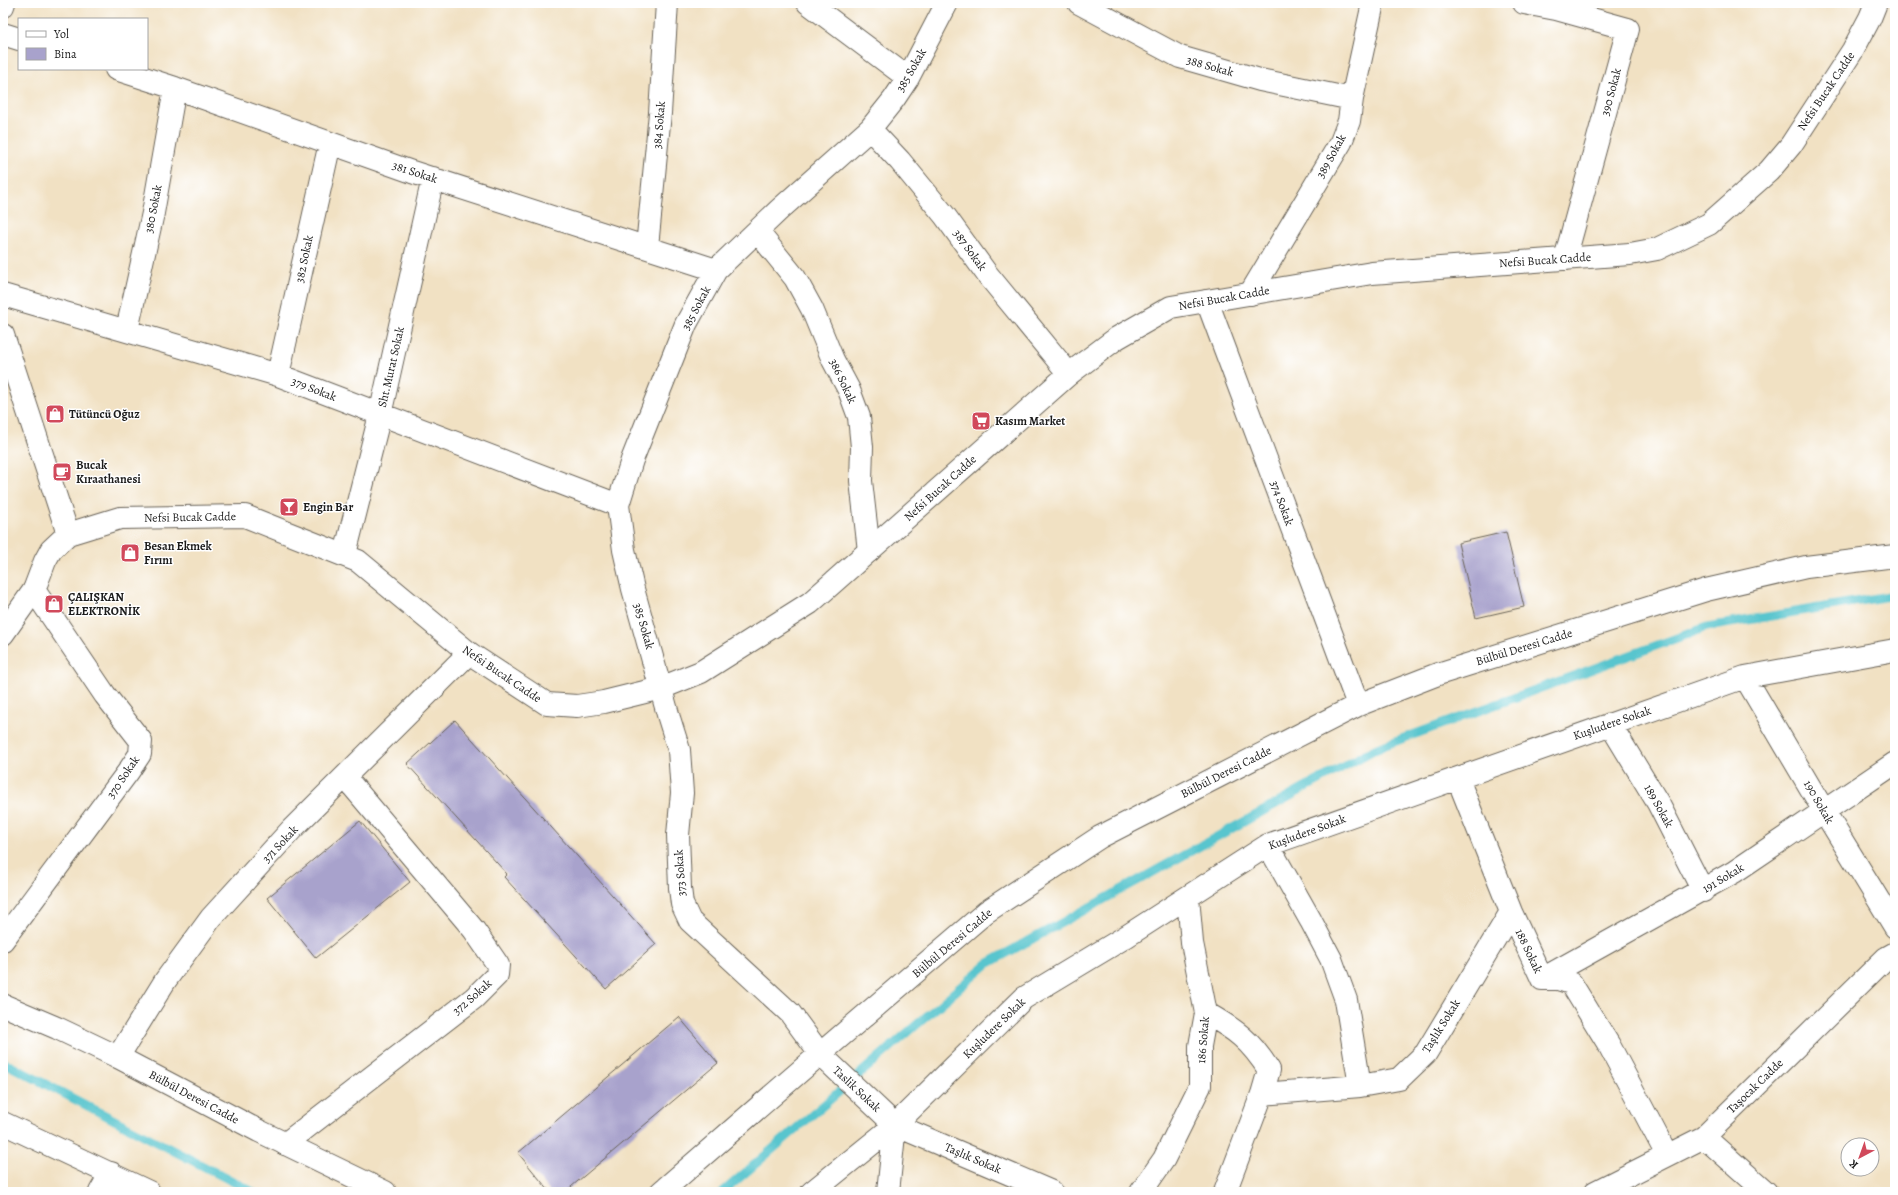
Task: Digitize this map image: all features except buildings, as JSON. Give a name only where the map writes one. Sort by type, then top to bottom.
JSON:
[{"type":"street","name":"384 Sokak","points":[[647,247],[660,113],[667,3]]},
{"type":"street","points":[[808,3],[908,78]]},
{"type":"street","name":"385 Sokak","points":[[661,688],[624,550],[618,505],[632,460],[686,324],[716,270],[870,129],[894,99],[908,78],[947,3]]},
{"type":"street","name":"388 Sokak","points":[[1079,3],[1180,57],[1260,80],[1352,99]]},
{"type":"street","name":"389 Sokak","points":[[1250,294],[1341,142],[1349,121],[1352,99],[1373,3]]},
{"type":"street","name":"390 Sokak","points":[[1526,3],[1556,9],[1628,29],[1565,259]]},
{"type":"street","name":"Nefsi Bucak Cadde","points":[[3,634],[34,590],[45,561],[51,550],[68,534],[120,518],[245,516],[344,554],[358,561],[469,653],[547,704],[577,706],[604,702],[661,688],[701,672],[810,603],[1069,374],[1117,338],[1171,307],[1372,273],[1630,254],[1657,249],[1709,224],[1769,171],[1791,145],[1854,50],[1876,3]]},
{"type":"street","points":[[3,34],[18,39]]},
{"type":"street","name":"381 Sokak","points":[[119,70],[434,178],[716,270]]},
{"type":"street","name":"380 Sokak","points":[[127,330],[153,213],[175,88]]},
{"type":"street","name":"387 Sokak","points":[[870,129],[900,161],[945,216],[987,274],[1069,374]]},
{"type":"street","name":"382 Sokak","points":[[278,375],[330,142]]},
{"type":"street","name":"Sht.Murat Sokak","points":[[344,554],[380,415],[434,178]]},
{"type":"street","name":"386 Sokak","points":[[757,231],[795,278],[812,308],[859,417],[862,447],[861,480],[868,551]]},
{"type":"street","name":"379 Sokak","points":[[3,295],[278,375],[618,505]]},
{"type":"street","name":"374 Sokak","points":[[1207,301],[1358,705]]},
{"type":"street","points":[[3,335],[68,534]]},
{"type":"street","name":"Bülbül Deresi Cadde","points":[[661,1192],[986,912],[1100,837],[1358,705],[1438,674],[1706,590],[1806,567],[1895,556]]},
{"type":"street","name":"370 Sokak","points":[[3,940],[128,772],[140,754],[142,741],[105,694],[34,590]]},
{"type":"street","name":"Kuşludere Sokak","points":[[812,1192],[895,1125],[1024,998],[1127,936],[1268,845],[1746,677],[1895,650]]},
{"type":"street","name":"371 Sokak","points":[[118,1057],[165,981],[211,918],[292,829],[469,653]]},
{"type":"street","name":"190 Sokak","points":[[1746,677],[1824,811],[1895,927]]},
{"type":"street","name":"373 Sokak","points":[[661,688],[679,750],[682,793],[678,835],[682,904],[690,921],[790,1013],[820,1054]]},
{"type":"street","name":"189 Sokak","points":[[1610,724],[1658,803],[1703,891]]},
{"type":"street","name":"191 Sokak","points":[[1542,979],[1703,891],[1734,872],[1895,763]]},
{"type":"street","name":"372 Sokak","points":[[285,1144],[474,998],[497,975],[498,965],[474,930],[345,777]]},
{"type":"street","name":"188 Sokak","points":[[1458,779],[1511,912],[1542,979],[1558,979],[1571,983],[1609,1045],[1667,1155]]},
{"type":"street","points":[[1268,845],[1312,921],[1331,959],[1346,1000],[1360,1086]]},
{"type":"street","name":"186 Sokak","points":[[1140,1192],[1164,1159],[1200,1086],[1200,1046],[1206,1013],[1192,943],[1188,897]]},
{"type":"street","name":"Taşlık Sokak","points":[[1262,1094],[1360,1086],[1399,1078],[1426,1052],[1511,912]]},
{"type":"street","name":"Taşocak Cadde","points":[[1595,1192],[1630,1184],[1667,1155],[1704,1137],[1886,958],[1895,953]]},
{"type":"street","name":"Bülbül Deresi Cadde","points":[[3,1005],[57,1028],[118,1057],[285,1144],[384,1192]]},
{"type":"street","points":[[1206,1013],[1233,1028],[1258,1052],[1268,1070],[1262,1094],[1225,1192]]},
{"type":"street","name":"Taslik Sokak","points":[[820,1054],[895,1125]]},
{"type":"street","points":[[3,1123],[149,1192]]},
{"type":"street","points":[[888,1192],[895,1125]]},
{"type":"street","name":"Taşlık Sokak","points":[[895,1125],[1052,1192]]},
{"type":"street","points":[[1704,1137],[1766,1192]]},
{"type":"street","points":[[100,1192],[111,1173]]},
{"type":"waterway","points":[[723,1192],[987,964],[1377,748],[1707,627],[1895,595]]},
{"type":"waterway","points":[[3,1062],[253,1192]]},
{"type":"place","name":"Tütüncü Oğuz","points":[[55,414]]},
{"type":"place","name":"Kasım Market","points":[[981,421]]},
{"type":"place","name":"Bucak Kıraathanesi","points":[[62,472]]},
{"type":"place","name":"Engin Bar","points":[[289,507]]},
{"type":"place","name":"Besan Ekmek Fırını","points":[[130,553]]},
{"type":"place","name":"ÇALIŞKAN ELEKTRONİK","points":[[54,604]]}]
